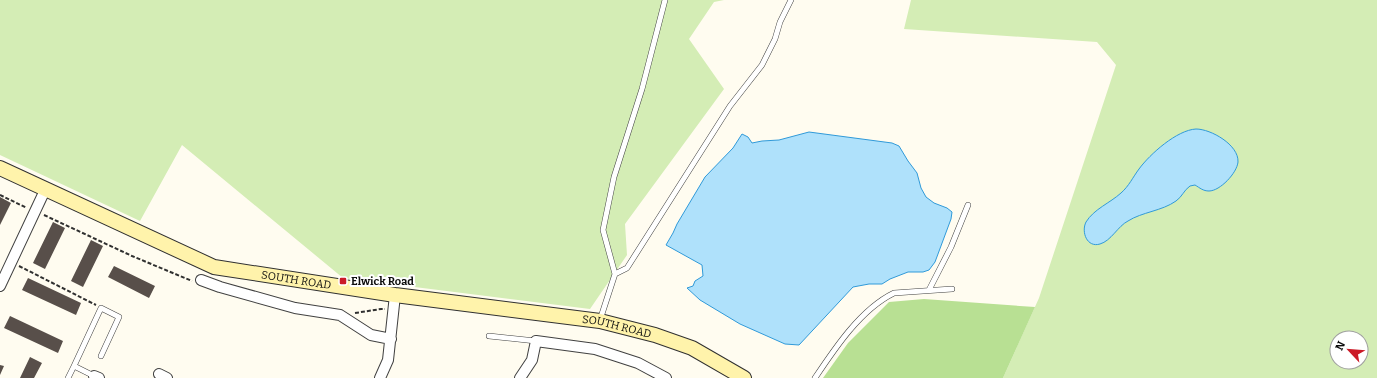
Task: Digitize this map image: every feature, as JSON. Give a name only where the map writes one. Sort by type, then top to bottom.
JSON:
[{"type":"main road","name":"SOUTH ROAD","points":[[0,168],[214,267],[395,295],[600,321],[655,335],[692,348],[744,378]]},
{"type":"street","points":[[1,282],[36,212],[46,188]]},
{"type":"street","points":[[201,280],[220,287],[295,308],[340,315],[372,335],[391,339]]},
{"type":"street","points":[[380,378],[388,360],[395,295]]},
{"type":"street","points":[[520,378],[532,360],[536,340],[595,349],[638,363],[666,378]]},
{"type":"lane","points":[[600,321],[615,274],[603,230],[614,177],[642,89],[665,0]]},
{"type":"lane","points":[[615,274],[627,268],[730,106],[762,65],[775,40],[780,22],[791,0]]},
{"type":"lane","points":[[929,290],[951,247],[968,205]]},
{"type":"lane","points":[[815,378],[849,332],[870,309],[886,297],[894,293],[952,289]]},
{"type":"lane","points":[[68,378],[101,308],[119,317],[101,356]]},
{"type":"lane","points":[[489,336],[536,340]]},
{"type":"lane","points":[[74,366],[97,377]]},
{"type":"path","points":[[0,195],[166,271],[200,284],[201,280]]},
{"type":"path","points":[[11,262],[101,308]]},
{"type":"path","points":[[340,315],[348,315],[381,308],[393,311]]},
{"type":"green space","points":[[0,0],[724,0],[714,2],[689,39],[724,89],[625,224],[627,255],[590,309],[343,278],[182,145],[140,221],[0,155]]},
{"type":"green space","points":[[911,0],[1377,0],[1377,378],[1003,378],[1039,298],[1116,65],[1097,42],[904,29]]},
{"type":"green space","points":[[924,299],[1035,307],[1003,378],[823,378],[848,343],[889,302]]},
{"type":"water","points":[[1196,129],[1216,135],[1229,144],[1234,150],[1238,162],[1235,171],[1227,181],[1218,188],[1209,191],[1203,190],[1195,185],[1190,186],[1176,201],[1165,207],[1139,215],[1124,223],[1108,240],[1100,244],[1092,244],[1086,238],[1084,230],[1089,217],[1117,197],[1129,184],[1144,163],[1164,144],[1189,130]]},
{"type":"water","points":[[809,132],[892,143],[899,146],[917,173],[921,188],[926,197],[952,212],[951,219],[935,262],[929,270],[923,272],[908,272],[882,284],[869,284],[853,287],[799,345],[785,344],[740,324],[700,300],[687,288],[693,286],[695,281],[703,276],[702,265],[666,245],[705,177],[733,148],[742,134],[748,137],[752,143],[779,140]]},
{"type":"building","points":[[0,197],[11,203],[0,225]]},
{"type":"building","points":[[53,222],[65,228],[45,269],[33,263]]},
{"type":"building","points":[[91,240],[103,246],[83,287],[71,281]]},
{"type":"building","points":[[114,266],[155,286],[149,298],[108,277]]},
{"type":"building","points":[[28,278],[81,303],[76,315],[22,290]]},
{"type":"building","points":[[10,316],[63,341],[58,353],[4,328]]},
{"type":"building","points":[[30,357],[42,363],[34,378],[20,378]]},
{"type":"building","points":[[0,365],[4,366],[0,375]]},
{"type":"place","name":"Elwick Road","points":[[343,281]]}]
